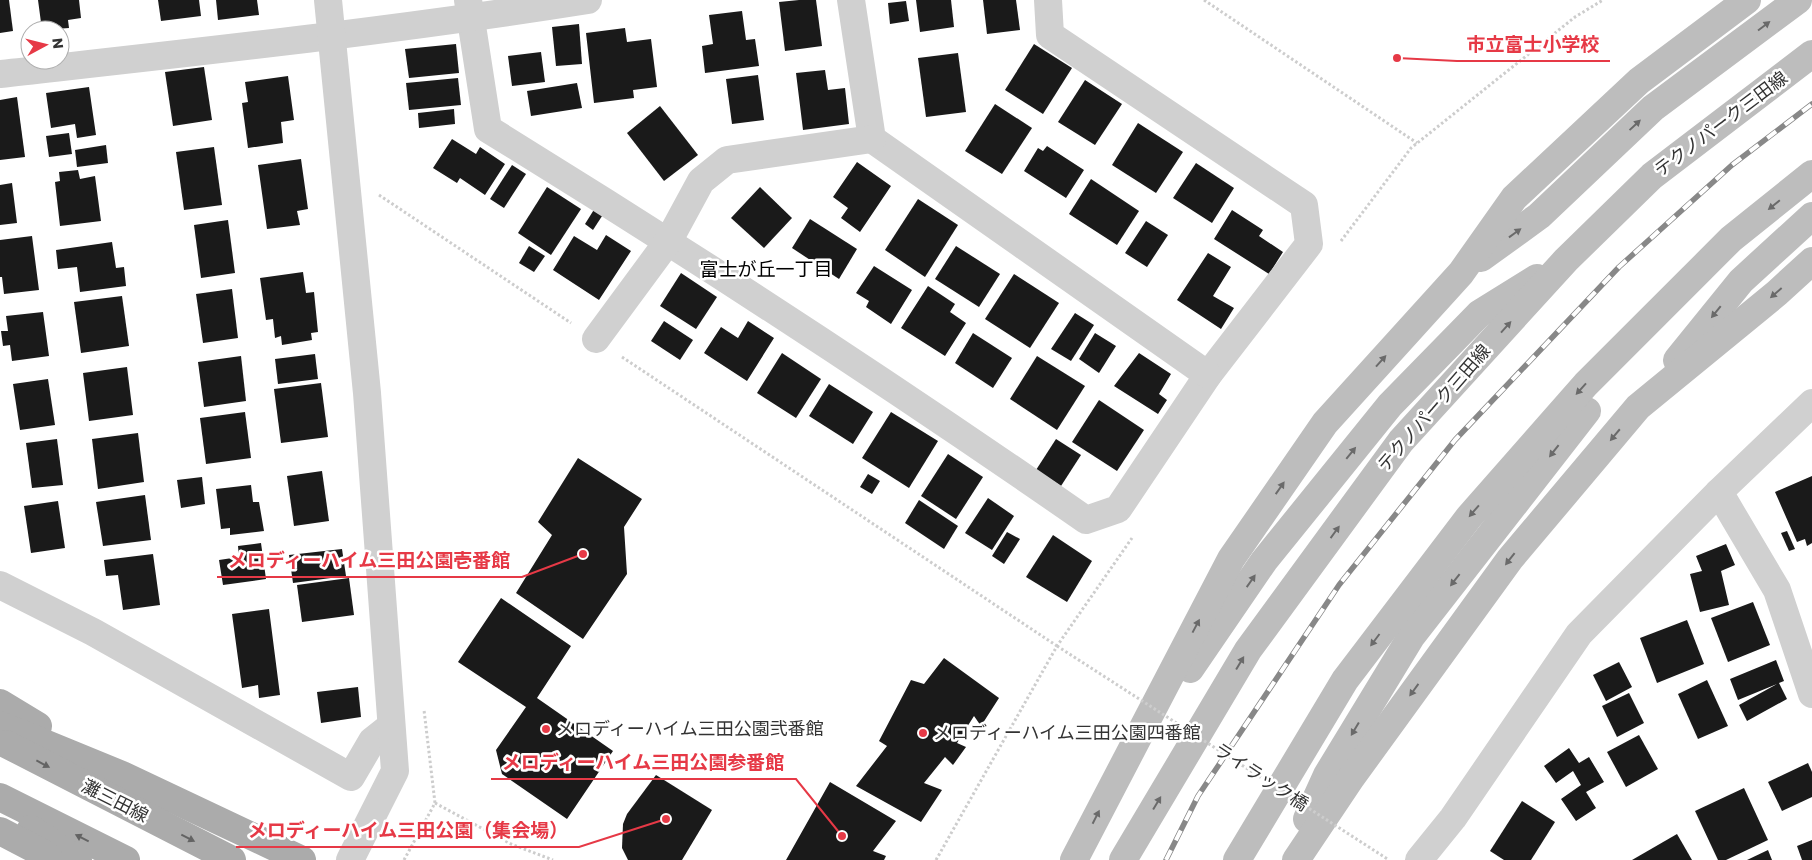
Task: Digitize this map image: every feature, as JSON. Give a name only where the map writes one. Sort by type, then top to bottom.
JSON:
[{"type":"main road","points":[[1074,860],[1230,559],[1325,423],[1461,273],[1514,198],[1639,81],[1747,0]]},
{"type":"main road","points":[[1461,273],[1538,216],[1653,108],[1798,0]]},
{"type":"main road","name":"テクノパーク三田線","points":[[1123,860],[1248,650],[1396,449],[1566,260],[1652,176],[1812,54]]},
{"type":"main road","points":[[1237,860],[1345,680],[1469,517],[1586,384],[1731,239],[1812,174]]},
{"type":"main road","points":[[1296,860],[1351,778],[1510,559],[1741,281],[1812,216]]},
{"type":"main road","points":[[1288,860],[1327,775],[1411,637],[1566,436],[1731,239]]},
{"type":"main road","points":[[1123,764],[1264,561],[1390,404],[1479,314],[1566,260]]},
{"type":"main road","points":[[1638,407],[1777,293],[1812,260]]},
{"type":"main road","points":[[0,703],[122,775]]},
{"type":"main road","points":[[0,725],[122,775],[302,860]]},
{"type":"main road","name":"灘三田線","points":[[0,741],[232,860]]},
{"type":"main road","points":[[0,797],[126,860]]},
{"type":"main road","points":[[0,809],[78,860]]},
{"type":"main road","points":[[0,830],[56,860]]},
{"type":"street","points":[[328,0],[367,393],[395,771],[350,860]]},
{"type":"street","points":[[0,74],[333,36],[469,9],[588,0]]},
{"type":"street","points":[[851,0],[872,139]]},
{"type":"street","points":[[469,9],[488,129],[669,240],[913,400],[1086,520],[1118,509],[1208,375],[1309,244],[1304,205],[1050,36],[1048,0]]},
{"type":"street","points":[[596,340],[669,240],[701,181],[727,160],[872,139],[1208,375]]},
{"type":"street","points":[[1419,860],[1453,818],[1579,634],[1719,492],[1812,403]]},
{"type":"street","points":[[1719,492],[1777,590],[1812,694]]},
{"type":"street","points":[[0,585],[93,632],[351,777],[372,741],[391,726]]},
{"type":"path","points":[[1204,0],[1417,143]]},
{"type":"path","points":[[1337,246],[1411,148],[1575,17],[1604,0]]},
{"type":"path","name":"ライラック橋","points":[[346,174],[1057,646],[1389,860]]},
{"type":"path","points":[[936,860],[1057,646],[1137,530]]},
{"type":"path","points":[[404,860],[435,803],[511,844],[553,860]]},
{"type":"building","points":[[0,0],[9,0],[13,31],[0,33]]},
{"type":"building","points":[[38,0],[79,0],[81,18],[41,20]]},
{"type":"building","points":[[158,0],[199,0],[201,16],[161,21]]},
{"type":"building","points":[[216,0],[257,0],[259,15],[218,20]]},
{"type":"building","points":[[816,0],[822,46],[785,51],[779,2]]},
{"type":"building","points":[[916,0],[951,0],[954,27],[920,32]]},
{"type":"building","points":[[983,0],[1016,0],[1020,30],[987,34]]},
{"type":"building","points":[[906,1],[909,21],[890,24],[888,3]]},
{"type":"building","points":[[742,11],[746,40],[755,39],[759,66],[705,73],[702,46],[713,44],[709,15]]},
{"type":"building","points":[[579,24],[582,64],[556,66],[552,27]]},
{"type":"building","points":[[625,28],[627,42],[651,39],[657,87],[633,90],[634,98],[594,103],[586,33]]},
{"type":"building","points":[[456,44],[459,73],[409,78],[405,49]]},
{"type":"building","points":[[1034,44],[1072,68],[1043,114],[1005,90]]},
{"type":"building","points":[[541,52],[545,82],[512,86],[508,56]]},
{"type":"building","points":[[958,53],[966,112],[926,117],[918,58]]},
{"type":"building","points":[[204,67],[212,120],[173,126],[165,72]]},
{"type":"building","points":[[825,70],[828,90],[845,88],[849,124],[803,130],[796,73]]},
{"type":"building","points":[[758,75],[764,120],[732,124],[726,79]]},
{"type":"building","points":[[288,76],[294,120],[281,122],[283,143],[248,148],[242,103],[248,102],[245,82]]},
{"type":"building","points":[[458,78],[461,105],[409,110],[406,83]]},
{"type":"building","points":[[1085,80],[1122,104],[1095,145],[1058,122]]},
{"type":"building","points":[[577,83],[582,108],[531,116],[527,91]]},
{"type":"building","points":[[89,87],[96,135],[77,138],[75,124],[51,128],[46,93]]},
{"type":"building","points":[[17,97],[25,157],[0,160],[0,100]]},
{"type":"building","points":[[995,104],[1032,128],[1002,174],[965,151]]},
{"type":"building","points":[[660,106],[698,155],[664,181],[627,133]]},
{"type":"building","points":[[454,109],[455,124],[419,128],[418,113]]},
{"type":"building","points":[[1138,123],[1183,152],[1156,193],[1112,165]]},
{"type":"building","points":[[69,133],[72,154],[49,157],[46,136]]},
{"type":"building","points":[[452,139],[476,154],[480,147],[505,164],[485,195],[460,178],[457,183],[433,168]]},
{"type":"building","points":[[106,145],[108,163],[77,167],[75,150]]},
{"type":"building","points":[[1047,146],[1084,170],[1066,198],[1024,171],[1038,148],[1043,151]]},
{"type":"building","points":[[214,147],[222,205],[184,210],[176,152]]},
{"type":"building","points":[[301,159],[308,209],[297,211],[300,225],[267,229],[258,165]]},
{"type":"building","points":[[857,162],[891,186],[860,232],[841,218],[848,208],[833,197]]},
{"type":"building","points":[[1196,163],[1234,188],[1212,223],[1173,198]]},
{"type":"building","points":[[512,165],[526,174],[504,208],[490,199]]},
{"type":"building","points":[[78,170],[80,179],[95,176],[101,221],[60,226],[55,182],[60,181],[59,172]]},
{"type":"building","points":[[1091,179],[1139,211],[1117,245],[1069,214]]},
{"type":"building","points":[[12,183],[17,223],[0,225],[0,185]]},
{"type":"building","points":[[547,187],[581,209],[551,255],[518,233]]},
{"type":"building","points":[[760,187],[792,218],[764,248],[731,218]]},
{"type":"building","points":[[918,199],[958,225],[925,277],[885,250]]},
{"type":"building","points":[[595,208],[604,213],[593,230],[585,224]]},
{"type":"building","points":[[1232,210],[1263,230],[1259,236],[1283,252],[1269,274],[1214,239]]},
{"type":"building","points":[[810,219],[857,249],[839,279],[792,248]]},
{"type":"building","points":[[228,220],[235,273],[201,278],[194,225]]},
{"type":"building","points":[[1146,221],[1168,235],[1147,267],[1125,253]]},
{"type":"building","points":[[606,235],[631,251],[599,300],[553,270],[574,236],[597,250]]},
{"type":"building","points":[[32,236],[39,290],[4,294],[2,277],[0,277],[0,240]]},
{"type":"building","points":[[112,242],[116,268],[124,267],[126,286],[80,292],[77,267],[58,269],[56,250]]},
{"type":"building","points":[[529,246],[545,256],[534,272],[519,263]]},
{"type":"building","points":[[956,246],[1000,274],[979,307],[935,279]]},
{"type":"building","points":[[1208,253],[1231,267],[1213,296],[1234,308],[1221,329],[1177,300]]},
{"type":"building","points":[[874,266],[912,290],[891,324],[866,307],[869,301],[856,293]]},
{"type":"building","points":[[303,272],[306,293],[314,292],[318,332],[311,333],[312,340],[282,345],[281,336],[275,338],[273,319],[266,320],[260,278]]},
{"type":"building","points":[[681,273],[717,297],[696,329],[660,306]]},
{"type":"building","points":[[1014,274],[1059,303],[1030,348],[985,319]]},
{"type":"building","points":[[928,286],[955,304],[950,312],[966,323],[945,356],[901,328]]},
{"type":"building","points":[[232,289],[238,338],[203,343],[196,294]]},
{"type":"building","points":[[122,296],[129,346],[81,353],[74,302]]},
{"type":"building","points":[[43,312],[49,356],[12,361],[10,345],[3,346],[1,331],[8,331],[6,316]]},
{"type":"building","points":[[1075,313],[1094,325],[1071,361],[1051,349]]},
{"type":"building","points":[[664,321],[693,340],[680,360],[651,341]]},
{"type":"building","points":[[748,321],[774,338],[747,381],[704,353],[721,327],[738,338]]},
{"type":"building","points":[[973,333],[1012,358],[993,388],[955,363]]},
{"type":"building","points":[[1095,333],[1116,346],[1099,373],[1079,359]]},
{"type":"building","points":[[782,353],[821,379],[796,418],[757,393]]},
{"type":"building","points":[[1139,353],[1171,374],[1159,394],[1167,400],[1158,414],[1114,386]]},
{"type":"building","points":[[315,354],[318,379],[278,384],[275,359]]},
{"type":"building","points":[[241,356],[246,401],[204,407],[198,362]]},
{"type":"building","points":[[1037,356],[1085,386],[1057,430],[1010,399]]},
{"type":"building","points":[[127,367],[133,415],[89,421],[83,373]]},
{"type":"building","points":[[48,379],[55,425],[20,430],[13,384]]},
{"type":"building","points":[[321,383],[328,437],[281,443],[274,389]]},
{"type":"building","points":[[829,384],[873,412],[853,444],[809,416]]},
{"type":"building","points":[[1099,400],[1144,430],[1117,471],[1072,442]]},
{"type":"building","points":[[245,412],[251,458],[206,464],[200,418]]},
{"type":"building","points":[[891,412],[938,441],[909,488],[862,458]]},
{"type":"building","points":[[138,433],[144,482],[98,489],[92,439]]},
{"type":"building","points":[[57,439],[63,485],[32,488],[26,443]]},
{"type":"building","points":[[1056,439],[1081,455],[1061,486],[1036,470]]},
{"type":"building","points":[[948,454],[983,477],[956,519],[921,496]]},
{"type":"building","points":[[578,458],[642,499],[624,527],[627,574],[583,639],[516,593],[552,535],[538,522]]},
{"type":"building","points":[[322,471],[329,521],[294,526],[287,476]]},
{"type":"building","points":[[868,474],[880,481],[872,494],[860,487]]},
{"type":"building","points":[[1812,476],[1812,543],[1807,546],[1805,539],[1797,542],[1775,492]]},
{"type":"building","points":[[202,477],[205,504],[181,508],[177,480]]},
{"type":"building","points":[[251,485],[253,502],[259,502],[264,531],[230,535],[230,528],[221,529],[216,489]]},
{"type":"building","points":[[145,495],[151,540],[103,546],[96,502]]},
{"type":"building","points":[[988,498],[1014,516],[992,550],[965,533]]},
{"type":"building","points":[[919,500],[958,526],[944,549],[905,523]]},
{"type":"building","points":[[58,501],[65,548],[31,553],[24,506]]},
{"type":"building","points":[[1787,531],[1795,549],[1789,551],[1781,533]]},
{"type":"building","points":[[1007,532],[1020,539],[1004,564],[992,556]]},
{"type":"building","points":[[1053,535],[1092,561],[1067,602],[1026,577]]},
{"type":"building","points":[[261,543],[266,579],[223,585],[219,560],[239,557],[238,546]]},
{"type":"building","points":[[1726,544],[1735,565],[1721,571],[1729,605],[1700,612],[1690,574],[1702,571],[1696,556]]},
{"type":"building","points":[[342,549],[346,576],[293,583],[289,555]]},
{"type":"building","points":[[153,554],[160,605],[123,610],[118,575],[106,576],[104,560]]},
{"type":"building","points":[[349,578],[354,615],[302,622],[297,585]]},
{"type":"building","name":"メロディーハイム三田公園弐番館","points":[[501,598],[571,646],[537,698],[613,751],[567,819],[502,774],[496,750],[526,707],[458,662]]},
{"type":"building","points":[[1753,602],[1770,645],[1728,662],[1711,618]]},
{"type":"building","points":[[269,609],[280,695],[259,698],[258,685],[242,688],[232,614]]},
{"type":"building","points":[[1687,620],[1704,664],[1657,683],[1640,638]]},
{"type":"building","name":"メロディーハイム三田公園四番館","points":[[944,658],[999,698],[981,726],[974,716],[957,743],[966,747],[953,765],[945,757],[924,783],[942,790],[921,822],[856,786],[887,746],[879,741],[911,680],[924,684]]},
{"type":"building","points":[[1776,660],[1784,681],[1779,683],[1787,699],[1747,721],[1739,705],[1777,684],[1738,700],[1730,679]]},
{"type":"building","points":[[1619,662],[1632,687],[1606,701],[1593,675]]},
{"type":"building","points":[[1707,680],[1728,726],[1698,739],[1678,694]]},
{"type":"building","points":[[358,687],[361,717],[321,723],[317,692]]},
{"type":"building","points":[[1629,693],[1644,723],[1617,737],[1602,706]]},
{"type":"building","points":[[1639,735],[1658,769],[1626,787],[1607,752]]},
{"type":"building","points":[[1569,748],[1579,763],[1589,757],[1604,782],[1586,792],[1596,808],[1576,821],[1561,799],[1581,785],[1573,771],[1556,783],[1544,766]]},
{"type":"building","points":[[1808,763],[1812,772],[1812,797],[1782,811],[1768,782]]},
{"type":"building","points":[[656,775],[712,810],[682,860],[628,860],[622,848],[623,824],[627,814]]},
{"type":"building","points":[[830,782],[896,821],[873,851],[886,856],[884,860],[786,860]]},
{"type":"building","points":[[1744,788],[1768,840],[1726,860],[1718,860],[1695,811]]},
{"type":"building","points":[[1522,801],[1555,822],[1531,860],[1504,860],[1490,851]]},
{"type":"building","points":[[1677,834],[1692,860],[1632,860]]},
{"type":"building","points":[[1812,840],[1812,860],[1802,860],[1797,846]]},
{"type":"building","points":[[1768,850],[1772,860],[1747,860]]},
{"type":"railway","points":[[1166,860],[1198,796],[1339,585],[1455,440],[1619,267],[1732,165],[1812,104]]},
{"type":"place","name":"市立富士小学校","points":[[1397,58]]},
{"type":"place","name":"メロディーハイム三田公園壱番館","points":[[583,554]]},
{"type":"place","name":"メロディーハイム三田公園弐番館","points":[[546,729]]},
{"type":"place","name":"メロディーハイム三田公園四番館","points":[[923,733]]},
{"type":"place","name":"メロディーハイム三田公園（集会場）","points":[[666,819]]},
{"type":"place","name":"メロディーハイム三田公園参番館","points":[[842,836]]},
{"type":"district","name":"富士が丘一丁目","points":[[766,269]]}]
